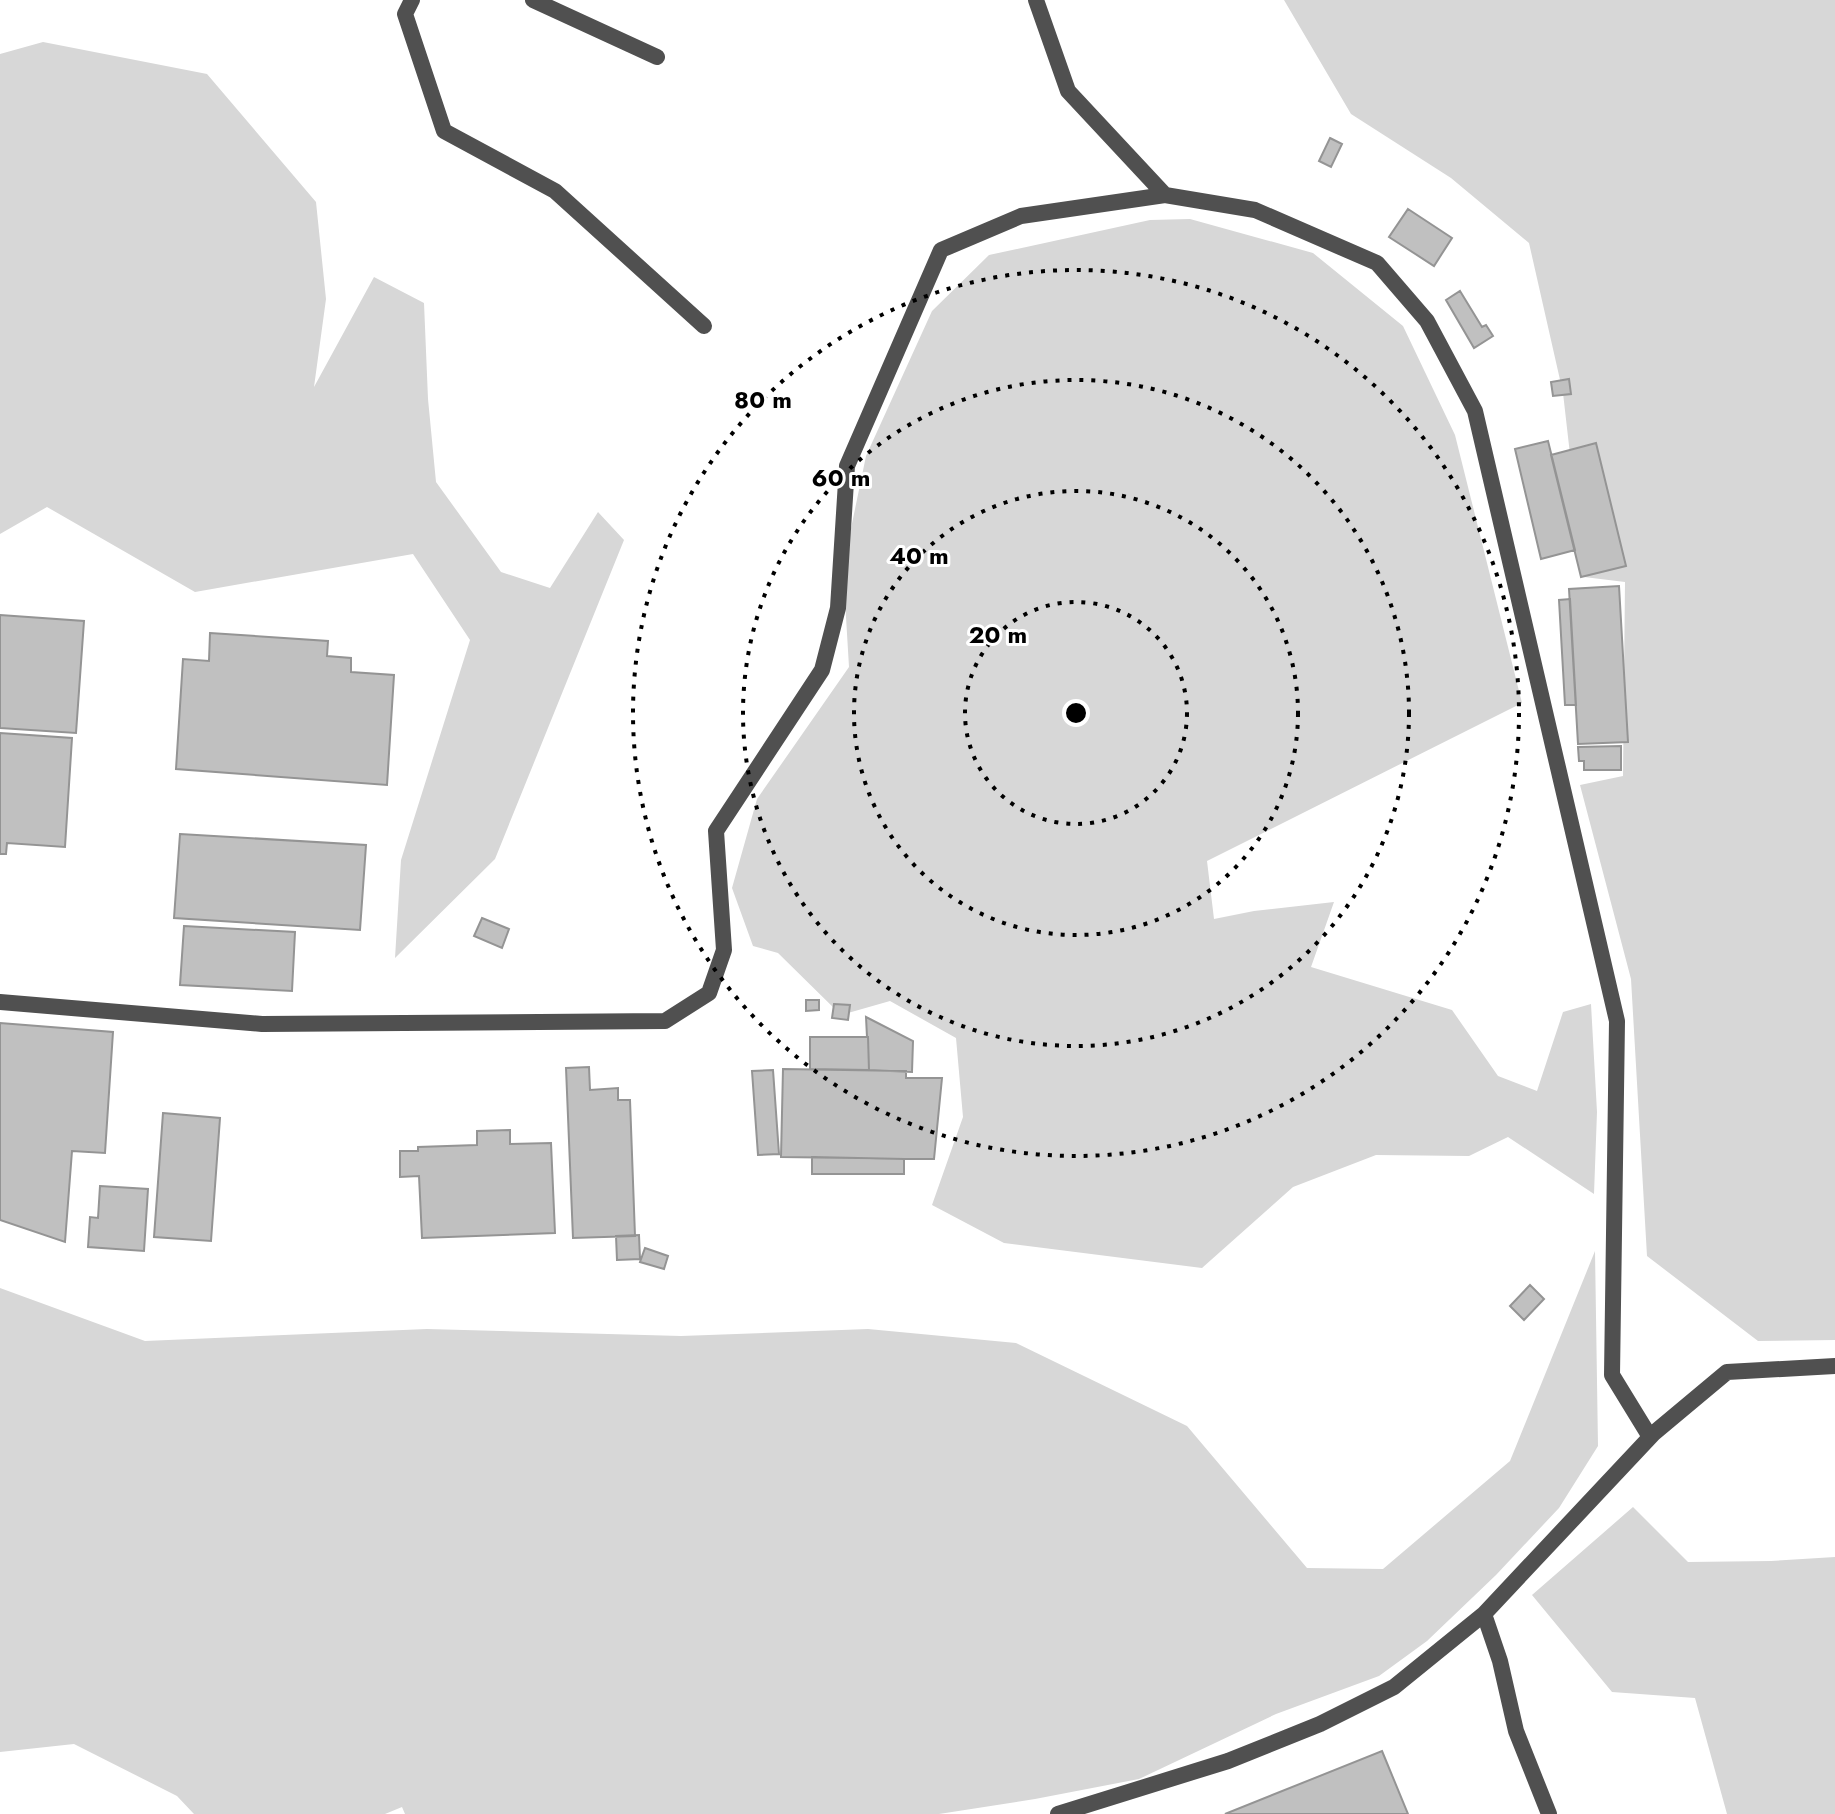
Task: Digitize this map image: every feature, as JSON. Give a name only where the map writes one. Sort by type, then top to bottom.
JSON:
[{"type":"street","points":[[412,0],[405,14],[444,131],[555,191],[704,326]]},
{"type":"street","points":[[533,0],[657,57]]},
{"type":"street","points":[[1036,0],[1068,91],[1165,195]]},
{"type":"street","points":[[0,1002],[262,1024],[665,1021],[709,993],[724,950],[716,831],[822,670],[838,608],[847,466],[941,250],[1021,216],[1165,195],[1255,210],[1377,263],[1427,321],[1475,411],[1617,1021],[1612,1375],[1650,1437]]},
{"type":"street","points":[[1058,1814],[1228,1761],[1320,1724],[1394,1687],[1484,1614],[1650,1437],[1727,1372],[1835,1366]]},
{"type":"street","points":[[1484,1614],[1500,1661],[1516,1731],[1549,1814]]},
{"type":"shaded area","points":[[1284,0],[1835,0],[1835,1340],[1758,1341],[1647,1256],[1631,979],[1580,785],[1623,776],[1625,582],[1584,577],[1563,393],[1529,243],[1451,178],[1351,114]]},
{"type":"shaded area","points":[[43,42],[207,74],[316,202],[326,299],[314,387],[374,277],[424,303],[428,399],[436,482],[501,572],[550,588],[598,512],[624,540],[495,859],[395,958],[401,860],[470,640],[413,554],[195,592],[47,507],[0,534],[0,54]]},
{"type":"shaded area","points":[[1190,219],[1313,253],[1403,326],[1455,435],[1522,703],[1207,861],[1214,919],[1334,902],[1311,967],[1452,1010],[1498,1076],[1537,1091],[1563,1012],[1591,1004],[1597,1112],[1594,1194],[1508,1137],[1469,1156],[1376,1155],[1293,1187],[1202,1268],[1004,1243],[932,1205],[963,1117],[956,1038],[890,1001],[841,1015],[778,953],[753,946],[732,888],[757,799],[849,667],[843,567],[866,456],[932,311],[989,255],[1150,220]]},
{"type":"shaded area","points":[[1595,1251],[1598,1446],[1559,1508],[1496,1575],[1427,1641],[1379,1676],[1276,1714],[1139,1779],[939,1814],[405,1814],[402,1807],[385,1814],[194,1814],[177,1796],[74,1744],[0,1752],[0,1288],[145,1341],[427,1329],[681,1336],[868,1329],[1016,1343],[1187,1426],[1307,1568],[1383,1569],[1510,1461]]},
{"type":"shaded area","points":[[1633,1507],[1688,1562],[1835,1557],[1835,1814],[1727,1814],[1695,1698],[1612,1692],[1532,1595]]},
{"type":"building","points":[[1330,138],[1342,144],[1331,167],[1319,161]]},
{"type":"building","points":[[1408,209],[1452,238],[1434,266],[1389,237]]},
{"type":"building","points":[[1460,291],[1482,327],[1486,325],[1493,336],[1474,348],[1446,300]]},
{"type":"building","points":[[1569,379],[1571,394],[1553,396],[1551,382]]},
{"type":"building","points":[[1548,441],[1575,550],[1541,559],[1515,449]]},
{"type":"building","points":[[1596,443],[1626,566],[1581,577],[1551,455]]},
{"type":"building","points":[[1619,586],[1628,742],[1578,744],[1569,589]]},
{"type":"building","points":[[1570,599],[1576,705],[1565,705],[1559,600]]},
{"type":"building","points":[[0,615],[84,621],[76,733],[0,728]]},
{"type":"building","points":[[210,633],[328,641],[327,656],[351,658],[351,672],[394,675],[387,785],[176,769],[183,659],[209,661]]},
{"type":"building","points":[[0,733],[72,738],[65,847],[7,843],[6,854],[0,854]]},
{"type":"building","points":[[1621,746],[1621,770],[1584,770],[1584,761],[1579,761],[1578,747]]},
{"type":"building","points":[[180,834],[366,845],[360,930],[174,918]]},
{"type":"building","points":[[482,918],[509,929],[502,948],[474,936]]},
{"type":"building","points":[[184,926],[295,932],[292,991],[180,985]]},
{"type":"building","points":[[806,1000],[819,1000],[819,1010],[806,1011]]},
{"type":"building","points":[[834,1004],[850,1005],[848,1020],[832,1018]]},
{"type":"building","points":[[866,1017],[913,1041],[912,1072],[869,1070]]},
{"type":"building","points":[[0,1023],[113,1032],[105,1153],[72,1151],[65,1242],[0,1220]]},
{"type":"building","points":[[810,1037],[868,1037],[869,1070],[810,1069]]},
{"type":"building","points":[[589,1067],[590,1090],[618,1088],[618,1100],[630,1100],[635,1236],[573,1238],[566,1068]]},
{"type":"building","points":[[783,1069],[906,1071],[906,1078],[942,1078],[934,1159],[781,1157]]},
{"type":"building","points":[[773,1070],[779,1154],[758,1155],[752,1071]]},
{"type":"building","points":[[163,1113],[220,1118],[211,1241],[154,1237]]},
{"type":"building","points":[[510,1130],[510,1144],[551,1143],[555,1233],[422,1238],[419,1176],[400,1177],[400,1151],[418,1151],[418,1147],[477,1145],[477,1131]]},
{"type":"building","points":[[812,1157],[904,1159],[904,1174],[812,1174]]},
{"type":"building","points":[[100,1186],[148,1189],[144,1251],[88,1247],[90,1217],[98,1218]]},
{"type":"building","points":[[639,1235],[640,1259],[617,1260],[616,1236]]},
{"type":"building","points":[[645,1248],[668,1256],[664,1269],[640,1262]]},
{"type":"building","points":[[1530,1285],[1544,1299],[1524,1320],[1510,1306]]},
{"type":"building","points":[[1382,1751],[1408,1814],[1225,1814]]}]
